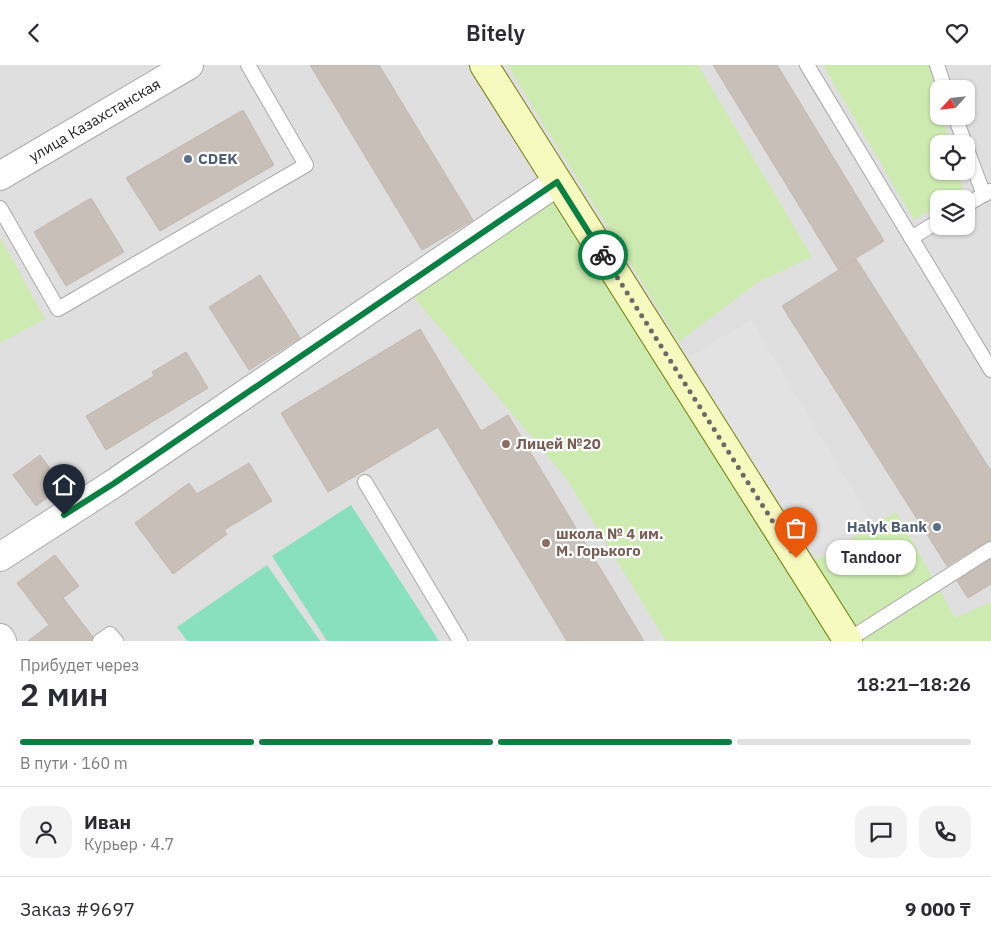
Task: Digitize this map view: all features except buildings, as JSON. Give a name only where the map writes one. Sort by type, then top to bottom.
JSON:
[{"type":"main road","points":[[484,65],[848,640]]},
{"type":"street","name":"улица Казахстанская","points":[[0,176],[189,65]]},
{"type":"street","points":[[0,557],[113,484],[557,182]]},
{"type":"lane","points":[[0,208],[58,309],[306,165],[248,65]]},
{"type":"lane","points":[[807,65],[991,370]]},
{"type":"lane","points":[[937,65],[942,80]]},
{"type":"lane","points":[[975,165],[987,192],[975,199]]},
{"type":"lane","points":[[911,238],[930,226]]},
{"type":"lane","points":[[365,482],[460,641]]},
{"type":"lane","points":[[848,640],[991,549]]},
{"type":"lane","points":[[100,641],[110,634],[116,641]]},
{"type":"shaded area","points":[[0,65],[991,65],[991,641],[0,641]]},
{"type":"shaded area","points":[[751,320],[869,517],[807,555],[689,357]]},
{"type":"green space","points":[[507,65],[698,65],[812,257],[758,282],[679,342]]},
{"type":"green space","points":[[823,65],[929,65],[933,80],[930,80],[930,125],[945,125],[948,135],[930,135],[930,180],[960,180],[963,190],[930,190],[930,210],[914,220]]},
{"type":"green space","points":[[555,197],[835,641],[666,641],[566,478],[412,295]]},
{"type":"green space","points":[[0,237],[45,319],[0,343]]},
{"type":"green space","points":[[351,505],[439,641],[327,641],[272,556]]},
{"type":"green space","points":[[896,512],[955,618],[991,602],[991,641],[864,641],[813,562]]},
{"type":"green space","points":[[267,565],[320,641],[187,641],[177,627]]},
{"type":"way so far","points":[[603,255],[796,558]]},
{"type":"place","name":"CDEK","points":[[188,159]]},
{"type":"place","name":"Лицей №20","points":[[506,444]]},
{"type":"place","name":"Halyk Bank","points":[[937,527]]},
{"type":"place","name":"школа № 4 им. М. Горького","points":[[546,543]]},
{"type":"place","name":"Tandoor","points":[[796,558]]},
{"type":"route","points":[[64,515],[113,484],[557,182],[603,255]]}]
